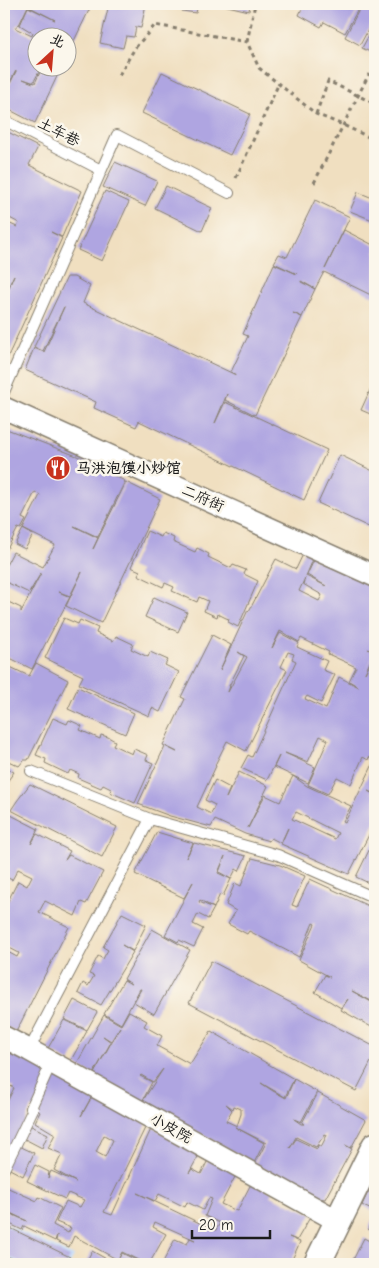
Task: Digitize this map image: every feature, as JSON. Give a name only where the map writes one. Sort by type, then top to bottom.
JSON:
[{"type":"street","name":"二府街","points":[[4,408],[375,576]]},
{"type":"street","name":"小皮院","points":[[4,1038],[338,1221]]},
{"type":"street","points":[[317,1264],[375,1146]]},
{"type":"lane","name":"土车巷","points":[[4,120],[101,170]]},
{"type":"lane","points":[[4,392],[116,135],[230,193]]},
{"type":"lane","points":[[30,771],[150,819],[278,855],[375,898]]},
{"type":"lane","points":[[4,1169],[33,1109],[31,1108],[48,1070],[29,1050],[150,819]]},
{"type":"path","points":[[255,4],[247,42],[260,68],[278,85],[316,114],[343,124],[375,140]]},
{"type":"path","points":[[119,75],[135,48],[155,25],[247,42]]},
{"type":"path","points":[[314,183],[369,74]]},
{"type":"path","points":[[316,114],[328,81],[375,104]]},
{"type":"path","points":[[230,193],[278,85]]},
{"type":"shaded area","points":[[4,1223],[74,1256],[70,1264],[4,1264]]},
{"type":"building","points":[[4,4],[92,4],[78,33],[78,28],[28,28],[28,30],[20,25],[28,7],[55,20],[28,6],[19,25],[15,28],[28,34],[28,78],[35,78],[33,82],[35,83],[37,78],[56,78],[35,123],[4,107],[4,97],[16,71],[11,80],[6,78],[4,82]]},
{"type":"building","points":[[109,4],[146,4],[141,28],[136,27],[134,37],[126,36],[123,48],[100,43]]},
{"type":"building","points":[[184,4],[198,4],[196,13],[182,11]]},
{"type":"building","points":[[219,4],[250,4],[249,11]]},
{"type":"building","points":[[304,4],[315,6],[316,4],[339,4],[348,9],[351,4],[361,4],[345,33],[324,22],[321,27],[299,15]]},
{"type":"building","points":[[362,4],[375,5],[375,17],[360,45],[345,37]]},
{"type":"building","points":[[375,24],[375,51],[374,54],[362,48]]},
{"type":"building","points":[[162,72],[250,114],[230,155],[142,113]]},
{"type":"building","points":[[4,130],[38,147],[29,165],[82,191],[62,237],[51,232],[62,238],[4,365],[4,300],[14,275],[4,296],[4,221],[17,227],[19,223],[4,215]]},
{"type":"building","points":[[115,162],[157,181],[145,206],[103,187]]},
{"type":"building","points":[[166,186],[212,208],[202,231],[155,208]]},
{"type":"building","points":[[105,191],[129,202],[102,261],[78,250]]},
{"type":"building","points":[[358,192],[375,199],[375,221],[350,211]]},
{"type":"building","points":[[315,200],[350,217],[325,269],[344,230],[375,246],[375,297],[324,272],[255,415],[225,400],[227,394],[215,423],[225,402],[327,450],[304,500],[139,421],[136,427],[94,408],[96,402],[25,370],[34,348],[44,352],[64,307],[43,351],[34,347],[67,277],[74,277],[90,286],[83,303],[236,375],[231,372],[248,336],[243,334],[274,264],[297,274],[274,263],[279,254],[287,257]]},
{"type":"building","points":[[375,379],[375,416],[361,410]]},
{"type":"building","points":[[4,428],[95,463],[94,466],[125,481],[98,537],[74,526],[98,538],[93,549],[126,482],[160,499],[101,623],[66,606],[82,572],[70,596],[59,592],[70,597],[32,669],[4,655],[4,600],[21,608],[21,612],[41,573],[29,593],[4,581],[4,569],[13,552],[43,567],[55,545],[23,529],[40,495],[35,492],[22,518],[26,520],[21,529],[18,528],[4,555],[4,484],[6,478],[4,477]]},
{"type":"building","points":[[340,455],[375,472],[375,530],[318,503]]},
{"type":"building","points":[[23,529],[33,535],[25,549],[15,544]]},
{"type":"building","points":[[147,531],[161,537],[163,533],[174,538],[173,542],[195,552],[197,548],[209,554],[208,557],[231,568],[233,565],[246,570],[244,574],[258,581],[238,627],[228,622],[229,619],[218,614],[217,617],[204,611],[208,601],[199,597],[197,602],[172,591],[174,587],[165,583],[163,587],[138,575],[140,571],[131,567]]},
{"type":"building","points":[[305,550],[315,555],[306,576],[326,586],[307,575],[315,558],[375,586],[375,653],[375,760],[375,794],[368,791],[375,795],[375,823],[349,874],[281,844],[288,828],[281,843],[271,838],[269,841],[245,834],[215,820],[211,827],[170,816],[138,804],[185,699],[181,697],[212,635],[231,645],[220,670],[248,610],[276,559],[296,569]],"holes":[[[305,578],[303,584],[322,595],[319,601],[299,591]],[[280,631],[299,642],[301,638],[329,652],[328,654],[356,667],[349,681],[359,687],[339,677],[326,709],[305,699],[307,696],[321,703],[335,675],[323,670],[327,661],[297,647],[299,643],[280,633],[272,648]],[[238,652],[247,657],[228,692],[229,686],[244,656]],[[288,652],[294,654],[292,659],[296,661],[252,757],[248,755],[241,768],[267,780],[279,756],[274,767],[308,783],[315,767],[285,753],[308,762],[320,736],[328,740],[308,785],[328,794],[337,777],[351,784],[363,757],[368,760],[369,757],[375,760],[345,822],[343,821],[351,806],[307,786],[293,776],[280,802],[265,795],[248,828],[268,786],[239,772],[226,798],[230,788],[215,780],[205,800],[215,805],[211,814],[197,807],[227,741],[246,751],[287,670],[281,667]],[[296,812],[338,833],[335,839],[292,819]]]},
{"type":"building","points":[[154,597],[187,612],[178,632],[145,617]]},
{"type":"building","points":[[64,618],[78,624],[80,620],[98,628],[96,633],[113,641],[116,636],[133,644],[131,649],[148,657],[150,652],[168,660],[165,665],[179,672],[160,712],[152,708],[149,716],[79,684],[83,676],[45,658]]},
{"type":"building","points":[[36,663],[68,680],[28,760],[24,760],[19,766],[4,759],[4,664],[29,676]]},
{"type":"building","points":[[78,687],[134,713],[125,734],[68,709]]},
{"type":"building","points":[[53,718],[67,724],[69,720],[76,723],[82,726],[80,730],[100,739],[101,735],[108,737],[115,741],[113,745],[132,754],[134,749],[148,755],[146,760],[153,763],[135,803],[110,792],[111,789],[103,785],[101,788],[78,778],[79,774],[70,770],[68,774],[45,763],[46,759],[36,755]]},
{"type":"building","points":[[4,767],[14,772],[4,786]]},
{"type":"building","points":[[30,784],[117,827],[102,857],[11,810]]},
{"type":"building","points":[[9,814],[38,829],[31,844],[37,834],[70,851],[65,860],[69,855],[103,872],[86,904],[81,902],[75,916],[45,901],[39,912],[69,927],[16,1032],[4,1026],[4,950],[17,957],[19,953],[4,945],[4,909],[18,881],[27,886],[32,876],[18,869],[12,880],[4,876],[4,825]]},
{"type":"building","points":[[157,832],[193,843],[186,858],[194,843],[246,856],[239,871],[236,869],[223,896],[220,894],[214,908],[208,919],[198,914],[193,924],[203,929],[194,947],[165,935],[193,882],[184,898],[135,874]],"holes":[[[200,900],[214,908],[199,902]]]},
{"type":"building","points":[[375,838],[375,886],[356,877]]},
{"type":"building","points":[[252,858],[280,865],[305,876],[292,905],[297,907],[310,879],[375,909],[375,982],[371,990],[375,984],[375,1003],[352,991],[375,1004],[375,1029],[341,1010],[348,999],[341,1008],[315,992],[325,975],[330,977],[299,960],[315,924],[313,923],[299,957],[249,931],[247,934],[228,924],[236,911],[226,905],[235,883],[241,886]]},
{"type":"building","points":[[122,913],[146,925],[133,951],[122,945],[133,952],[101,1005],[78,993],[83,983],[88,986],[94,976],[89,974],[98,956],[103,959],[108,950],[103,947]]},
{"type":"building","points":[[152,929],[190,950],[154,1014],[134,1002],[140,989],[121,1024],[104,1014],[124,980],[131,984],[124,979]]},
{"type":"building","points":[[211,961],[375,1047],[375,1054],[356,1091],[189,1003]]},
{"type":"building","points":[[74,1000],[97,1012],[87,1030],[64,1019]]},
{"type":"building","points":[[129,1011],[147,1021],[144,1026],[162,1036],[157,1046],[190,1064],[211,1031],[317,1092],[301,1122],[294,1119],[301,1124],[304,1124],[302,1123],[318,1093],[366,1120],[351,1148],[345,1145],[352,1149],[325,1199],[316,1198],[255,1164],[266,1143],[235,1127],[264,1143],[254,1163],[142,1102],[93,1075],[76,1065],[104,1015],[121,1025]],"holes":[[[120,1027],[93,1075],[111,1042],[103,1036],[111,1041]],[[163,1069],[142,1102],[152,1082],[140,1076],[153,1082]],[[294,1079],[286,1098],[273,1091],[261,1083],[285,1097]],[[226,1104],[233,1109],[234,1106],[241,1109],[237,1126],[226,1121],[232,1110]],[[325,1134],[327,1135],[321,1147],[318,1145],[317,1149],[296,1139],[290,1148],[296,1137],[316,1147]]]},
{"type":"building","points":[[64,1020],[87,1031],[70,1062],[47,1050]]},
{"type":"building","points":[[4,1046],[93,1094],[81,1116],[93,1095],[147,1124],[104,1212],[112,1215],[152,1127],[200,1153],[189,1173],[192,1169],[201,1174],[209,1158],[237,1173],[221,1204],[237,1211],[252,1182],[272,1192],[270,1196],[312,1214],[297,1240],[289,1237],[300,1242],[290,1264],[233,1264],[223,1259],[222,1261],[228,1264],[162,1264],[175,1239],[187,1244],[190,1238],[195,1240],[155,1222],[153,1227],[166,1234],[149,1264],[122,1252],[119,1258],[122,1253],[144,1264],[116,1264],[118,1260],[74,1236],[69,1247],[56,1241],[57,1235],[55,1241],[24,1226],[22,1230],[4,1221],[4,1211],[27,1221],[4,1210],[4,1186],[37,1201],[39,1197],[61,1208],[53,1225],[68,1233],[71,1228],[56,1222],[66,1201],[80,1207],[84,1200],[68,1193],[65,1199],[27,1181],[35,1165],[49,1172],[48,1178],[51,1171],[76,1182],[54,1170],[62,1154],[48,1148],[55,1134],[35,1122],[40,1112],[31,1107],[25,1123],[48,1134],[42,1148],[19,1136],[15,1144],[34,1153],[23,1176],[4,1166],[4,1108],[14,1088],[4,1082]],"holes":[[[104,1135],[113,1140],[105,1157],[96,1152]],[[137,1193],[155,1201],[159,1194],[185,1207],[187,1202],[203,1210],[209,1198],[212,1199],[205,1216],[220,1223],[216,1230],[214,1230]]]},
{"type":"building","points":[[375,1178],[375,1212],[362,1205]]},
{"type":"building","points":[[375,1214],[375,1233],[368,1229]]},
{"type":"building","points":[[4,1225],[70,1257],[66,1264],[25,1264],[9,1257],[4,1264]]},
{"type":"building","points":[[364,1238],[375,1244],[375,1264],[351,1264]]},
{"type":"building","points":[[92,1251],[110,1261],[108,1264],[85,1264]]},
{"type":"place","name":"马洪泡馍小炒馆","points":[[58,468]]}]
